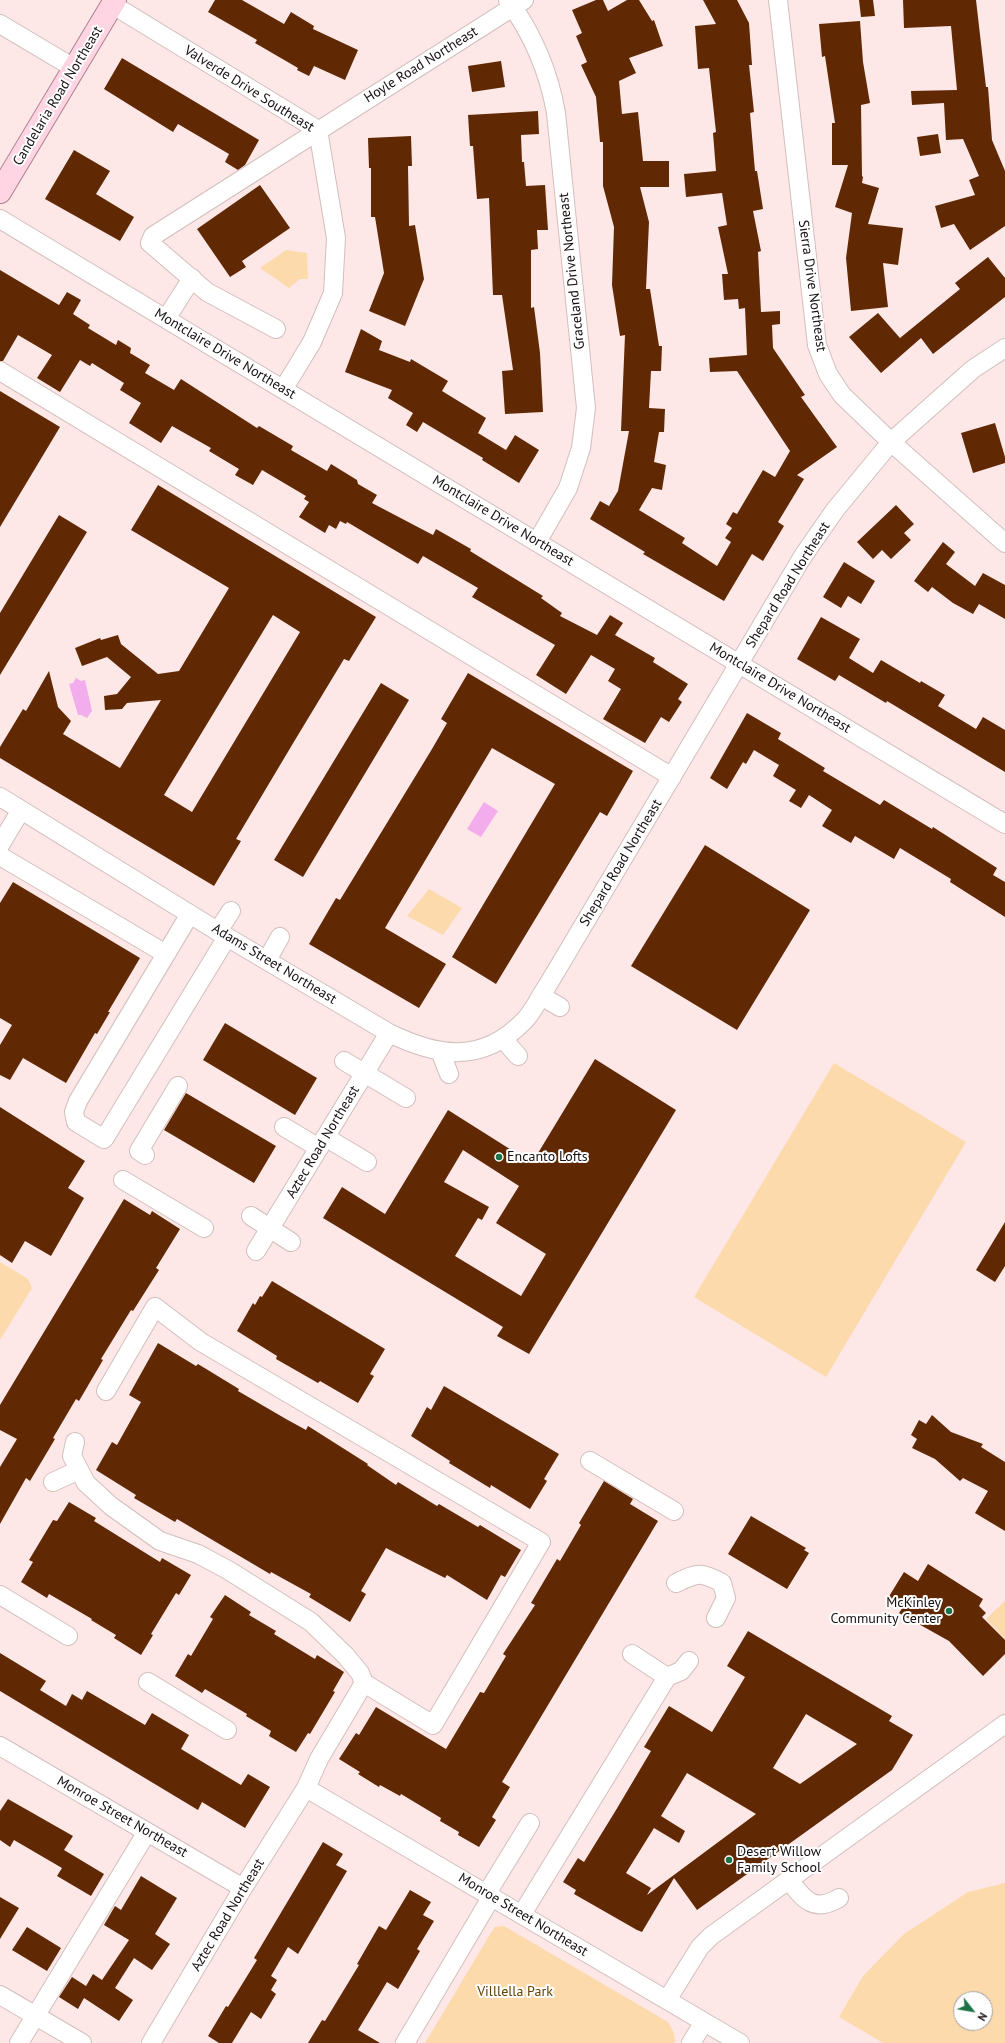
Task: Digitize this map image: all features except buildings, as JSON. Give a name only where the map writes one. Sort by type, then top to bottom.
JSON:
[{"type":"main road","name":"Candelaria Road Northeast","points":[[2,185],[114,2]]},
{"type":"street","name":"Sierra Drive Northeast","points":[[778,0],[817,346],[828,374],[842,395],[891,442],[1005,543]]},
{"type":"street","name":"Valverde Drive Southeast","points":[[114,2],[318,130],[336,238],[333,293],[312,342],[284,388]]},
{"type":"street","name":"Hoyle Road Northeast","points":[[192,278],[150,243],[153,236],[300,144],[318,130],[515,2]]},
{"type":"street","name":"Graceland Drive Northeast","points":[[515,2],[552,87],[556,113],[586,408],[582,448],[568,488],[538,542]]},
{"type":"street","points":[[0,24],[74,68]]},
{"type":"street","name":"Montclaire Drive Northeast","points":[[0,219],[284,388],[1005,824]]},
{"type":"street","points":[[166,319],[192,278],[207,292],[276,329]]},
{"type":"street","name":"Shepard Road Northeast","points":[[544,992],[803,556],[835,510],[891,442],[973,369],[1005,348]]},
{"type":"street","points":[[0,371],[672,777]]},
{"type":"street","name":"Adams Street Northeast","points":[[0,797],[223,934],[389,1033],[414,1046],[463,1053],[485,1049],[503,1038],[524,1020],[544,992]]},
{"type":"street","points":[[0,844],[21,810]]},
{"type":"street","points":[[0,856],[166,954]]},
{"type":"street","points":[[190,914],[78,1101],[74,1112],[76,1122],[104,1139],[223,934],[231,911]]},
{"type":"street","points":[[267,960],[280,937]]},
{"type":"street","points":[[544,992],[560,1007]]},
{"type":"street","name":"Aztec Road Northeast","points":[[256,1251],[389,1033]]},
{"type":"street","points":[[503,1038],[518,1056]]},
{"type":"street","points":[[440,1050],[449,1074]]},
{"type":"street","points":[[344,1061],[406,1098]]},
{"type":"street","points":[[145,1155],[139,1151],[178,1086]]},
{"type":"street","points":[[284,1127],[367,1162]]},
{"type":"street","points":[[123,1180],[204,1228]]},
{"type":"street","points":[[251,1216],[291,1242]]},
{"type":"street","points":[[76,1442],[72,1456],[86,1483],[111,1506],[160,1541],[198,1554],[228,1570],[311,1622],[346,1656],[360,1673],[364,1683],[433,1725],[541,1542],[201,1342],[155,1307],[106,1391]]},
{"type":"street","points":[[590,1461],[674,1511]]},
{"type":"street","points":[[53,1482],[79,1470]]},
{"type":"street","points":[[676,1583],[697,1574],[711,1577],[722,1583],[726,1598],[716,1618]]},
{"type":"street","points":[[0,1595],[68,1636]]},
{"type":"street","points":[[632,1654],[667,1677]]},
{"type":"street","points":[[522,1914],[667,1677],[681,1671],[689,1661]]},
{"type":"street","points":[[148,1682],[227,1730]]},
{"type":"street","name":"Aztec Road Northeast","points":[[151,2043],[243,1888],[306,1788],[319,1759],[364,1683]]},
{"type":"street","points":[[667,2000],[700,1946],[711,1936],[1005,1724]]},
{"type":"street","name":"Monroe Street Northeast","points":[[0,1746],[243,1888]]},
{"type":"street","name":"Monroe Street Northeast","points":[[306,1788],[490,1894],[740,2043]]},
{"type":"street","points":[[405,2043],[530,1823]]},
{"type":"street","points":[[19,2043],[147,1832]]},
{"type":"street","points":[[789,1880],[801,1896],[810,1904],[828,1905],[839,1898]]},
{"type":"street","points":[[0,1995],[82,2043]]},
{"type":"street","points":[[691,2043],[704,2022]]},
{"type":"green space","points":[[286,250],[307,253],[308,279],[300,279],[289,288],[260,268]]},
{"type":"green space","points":[[429,889],[462,908],[443,935],[407,916]]},
{"type":"green space","points":[[834,1063],[966,1142],[826,1377],[694,1297]]},
{"type":"green space","points":[[0,1262],[28,1279],[32,1288],[0,1340]]},
{"type":"green space","points":[[1005,1601],[1005,1639],[986,1619]]},
{"type":"green space","points":[[1005,1883],[1005,2043],[883,2043],[839,2017],[863,1976],[904,1934],[968,1892]]},
{"type":"green space","name":"Villlella Park","points":[[504,1926],[668,2022],[674,2033],[675,2043],[425,2043],[492,1931],[495,1927]]},
{"type":"shaded area","points":[[76,678],[81,681],[85,680],[92,711],[87,718],[78,715],[69,684],[73,683]]},
{"type":"shaded area","points":[[484,802],[498,811],[481,837],[467,829]]},
{"type":"place","name":"Encanto Lofts","points":[[499,1157]]},
{"type":"place","name":"McKinley Community Center","points":[[949,1611]]},
{"type":"place","name":"Desert Willow Family School","points":[[729,1860]]}]
